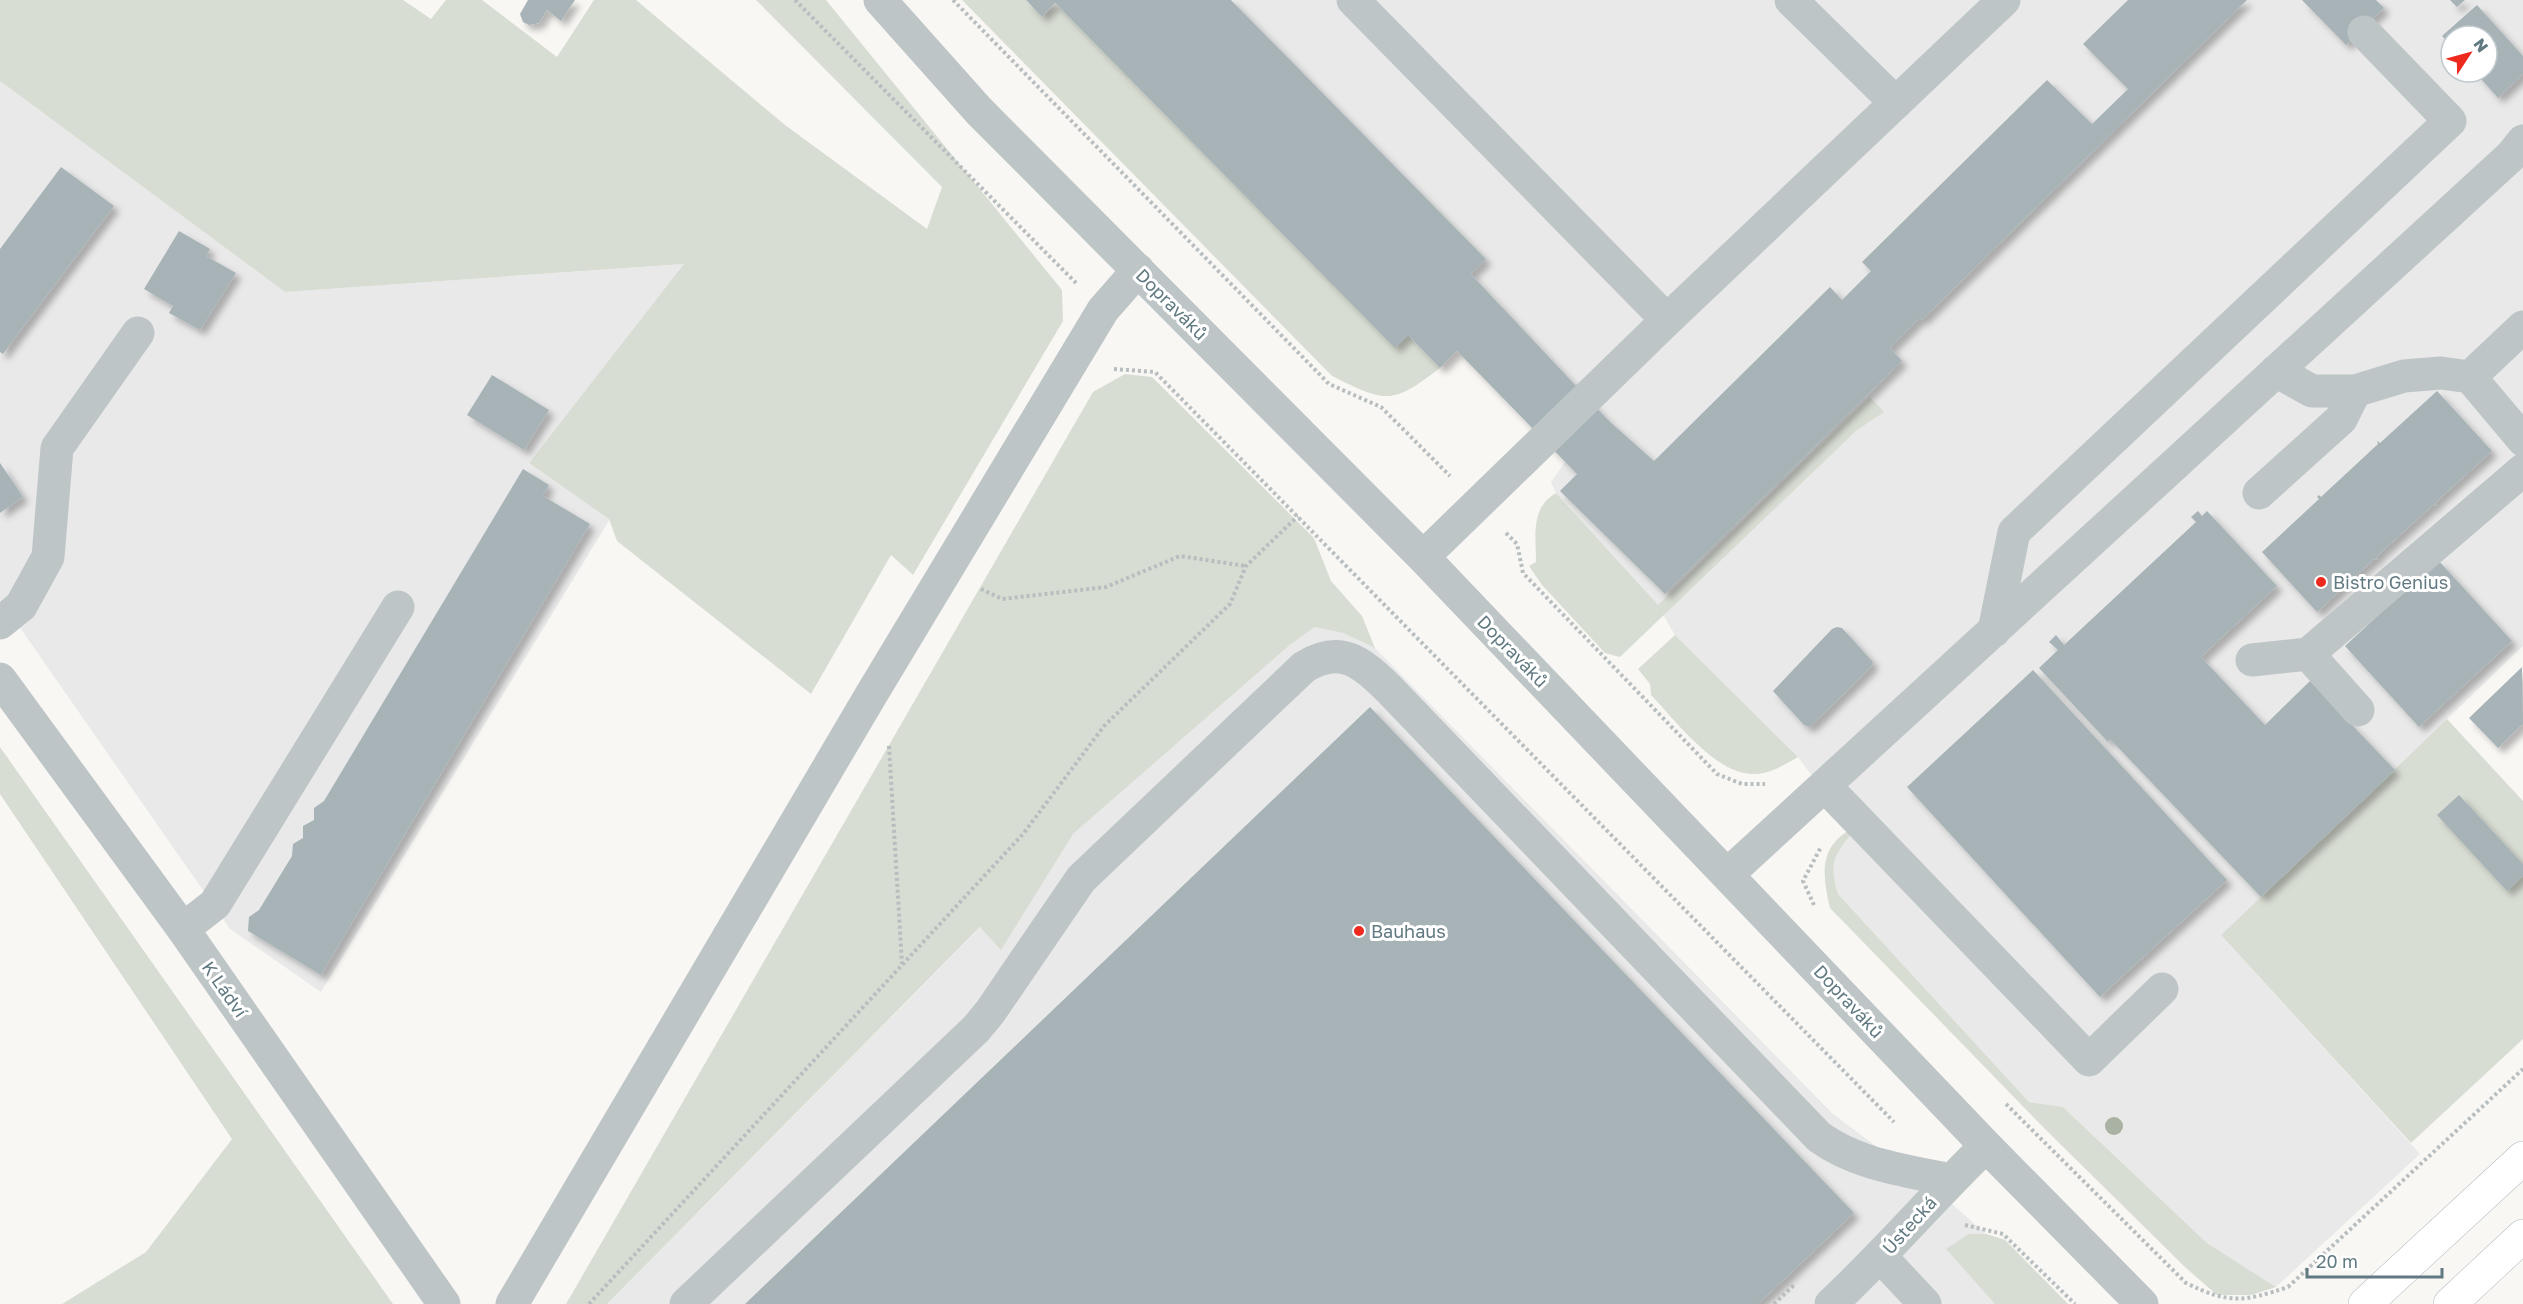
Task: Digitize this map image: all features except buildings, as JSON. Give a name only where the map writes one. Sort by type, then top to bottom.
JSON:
[{"type":"main road","points":[[2365,1304],[2523,1158]]},
{"type":"main road","points":[[2450,1304],[2523,1236]]},
{"type":"street","name":"Dopraváků","points":[[880,0],[980,111],[1423,557],[1986,1146],[2142,1304]]},
{"type":"street","points":[[1353,0],[1667,320]]},
{"type":"street","points":[[1791,0],[1896,103]]},
{"type":"street","points":[[1423,557],[1667,320],[2004,0]]},
{"type":"street","points":[[1994,631],[2014,532],[2450,121],[2364,32]]},
{"type":"street","points":[[1728,874],[2502,164],[2523,141]]},
{"type":"street","points":[[512,1304],[871,694],[1103,310],[1138,270]]},
{"type":"street","points":[[2470,377],[2523,327]]},
{"type":"street","points":[[0,623],[21,606],[48,557],[57,448],[138,333]]},
{"type":"street","points":[[2276,371],[2312,391],[2355,391],[2404,376],[2441,373],[2470,377],[2523,440]]},
{"type":"street","points":[[2259,493],[2341,419],[2355,391]]},
{"type":"street","points":[[2252,660],[2308,654],[2523,470]]},
{"type":"street","points":[[183,929],[215,904],[398,607]]},
{"type":"street","points":[[2308,654],[2358,710]]},
{"type":"street","points":[[686,1304],[976,1029],[1081,879],[1304,667],[1320,657],[1335,655],[1352,660],[1370,671],[1389,689],[1819,1137],[1839,1151],[1856,1159],[1951,1180]]},
{"type":"street","name":"K Ládví","points":[[0,679],[183,929],[444,1304]]},
{"type":"street","points":[[1825,786],[2089,1060],[2162,988]]},
{"type":"street","name":"Ústecká","points":[[1831,1304],[1881,1257],[1897,1235],[1986,1146]]},
{"type":"street","points":[[1881,1257],[1925,1304]]},
{"type":"path","points":[[795,0],[1103,310]]},
{"type":"path","points":[[953,0],[1329,384],[1381,408],[1478,504],[1517,544],[1523,573],[1717,774],[1742,783],[1774,784]]},
{"type":"path","points":[[589,1304],[1023,834],[1104,726],[1230,604],[1246,566],[1298,516]]},
{"type":"path","points":[[970,584],[1002,599],[1106,587],[1180,556],[1246,566]]},
{"type":"path","points":[[1817,911],[1803,881],[1822,843],[1851,812]]},
{"type":"path","points":[[1998,1096],[2186,1283],[2208,1297],[2240,1303],[2288,1287],[2523,1069]]},
{"type":"shaded area","points":[[0,0],[403,0],[431,19],[446,0],[482,0],[557,57],[594,0],[636,0],[785,125],[927,229],[942,187],[756,0],[826,0],[1062,290],[1063,321],[913,575],[891,555],[811,694],[617,541],[609,519],[529,463],[684,264],[285,292],[0,81]]},
{"type":"shaded area","points":[[962,0],[1026,0],[1042,17],[1055,3],[1395,347],[1408,335],[1440,368],[1410,389],[1388,396],[1365,391],[1332,376]]},
{"type":"shaded area","points":[[1231,0],[2523,0],[2523,646],[2221,935],[2420,1154],[2276,1287],[2207,1243],[2063,1107],[2029,1102],[1838,894],[1832,871],[1835,856],[1853,831],[1798,757],[1675,635],[1658,606],[1556,493],[1551,482],[1565,462],[1501,309],[1503,307],[1471,274],[1486,259]]},
{"type":"shaded area","points":[[0,81],[285,292],[685,264],[529,463],[610,519],[321,992],[230,929],[0,599]]},
{"type":"shaded area","points":[[1125,374],[1152,377],[1314,538],[1331,581],[1362,616],[1375,648],[1343,633],[1315,627],[1291,644],[1073,834],[1001,950],[980,927],[607,1304],[566,1304],[1093,392]]},
{"type":"shaded area","points":[[1870,397],[1884,412],[1857,430],[1620,657],[1605,653],[1542,585],[1529,566],[1536,562],[1535,533],[1538,515],[1542,506],[1556,493],[1658,605]]},
{"type":"shaded area","name":"Bauhaus","points":[[1315,627],[1343,633],[1375,648],[1833,1114],[1943,1196],[1986,1234],[2005,1240],[2068,1304],[607,1304],[1073,834],[1291,644]]},
{"type":"shaded area","points":[[1675,635],[1798,757],[1770,771],[1751,774],[1737,771],[1723,764],[1696,743],[1651,695],[1650,684],[1638,669]]},
{"type":"shaded area","points":[[2447,719],[2523,801],[2523,1039],[2411,1143],[2221,935]]},
{"type":"shaded area","points":[[0,747],[393,1304],[62,1304],[146,1252],[232,1139],[0,794]]},
{"type":"shaded area","points":[[1848,831],[1853,832],[1835,860],[1834,874],[1838,894],[2029,1102],[2063,1107],[2207,1243],[2276,1287],[2251,1295],[2217,1295],[2186,1268],[2045,1129],[1830,908],[1825,875],[1827,855],[1838,838]]},
{"type":"shaded area","points":[[1969,1234],[1986,1234],[2005,1240],[2068,1304],[1995,1304],[1946,1249]]},
{"type":"place","name":"Bistro Genius","points":[[2321,582]]},
{"type":"place","name":"Bauhaus","points":[[1359,931]]}]
